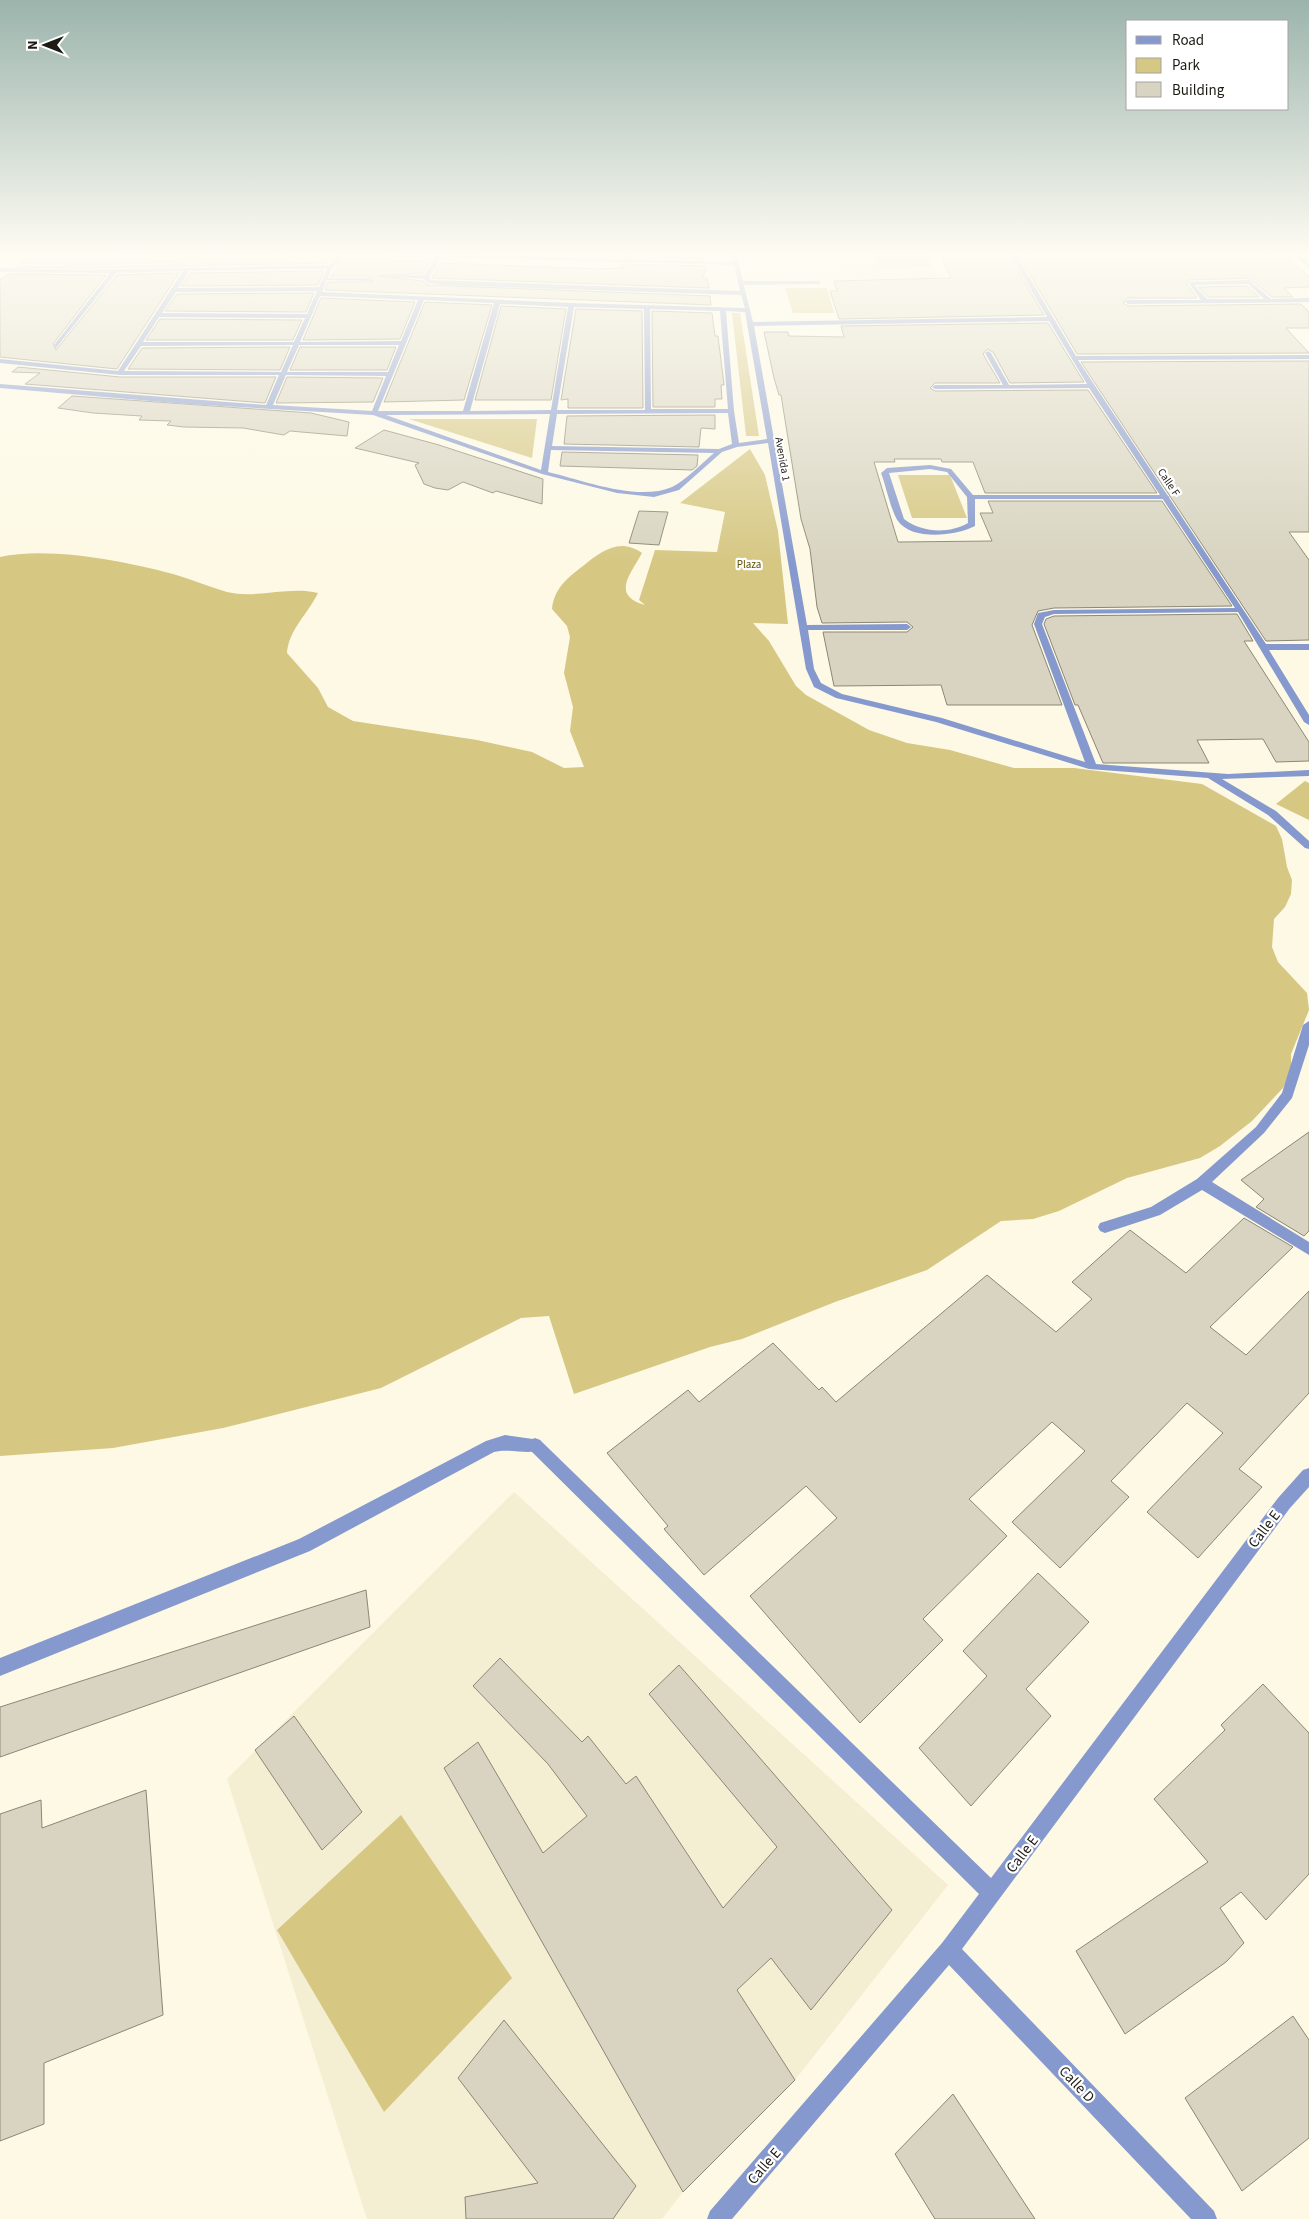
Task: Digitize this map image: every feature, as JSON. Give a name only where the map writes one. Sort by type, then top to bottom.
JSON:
[{"type":"street","points":[[120,373],[131,357]]},
{"type":"street","points":[[269,406],[291,357]]},
{"type":"street","points":[[374,413],[398,357]]},
{"type":"street","points":[[466,412],[481,357]]},
{"type":"street","points":[[544,473],[562,357]]},
{"type":"street","points":[[647,357],[648,411]]},
{"type":"street","points":[[727,357],[736,445]]},
{"type":"street","name":"Avenida 1","points":[[755,357],[810,669],[818,685],[839,696],[939,720],[1092,767]]},
{"type":"street","points":[[990,357],[1007,387]]},
{"type":"street","points":[[1074,358],[1309,357]]},
{"type":"street","name":"Calle F","points":[[1074,358],[1241,610],[1309,722]]},
{"type":"street","points":[[0,361],[120,373],[391,374]]},
{"type":"street","points":[[0,386],[186,402],[374,413],[731,411]]},
{"type":"street","points":[[935,387],[1091,386]]},
{"type":"street","points":[[374,413],[544,473],[618,492],[654,495],[676,488],[720,451],[736,445],[770,441]]},
{"type":"street","points":[[547,448],[720,451]]},
{"type":"street","points":[[930,467],[950,470],[971,498],[972,524],[964,530],[946,532],[918,530],[907,526],[901,520],[886,474],[887,470],[894,468],[930,467]]},
{"type":"street","points":[[971,498],[1166,497]]},
{"type":"street","points":[[1241,610],[1054,612],[1041,615],[1038,624],[1092,767],[1211,777],[1309,772]]},
{"type":"street","points":[[803,628],[907,628]]},
{"type":"street","points":[[1263,647],[1309,647]]},
{"type":"street","points":[[1211,777],[1272,813],[1309,846]]},
{"type":"street","points":[[1105,1227],[1155,1211],[1202,1183],[1260,1130],[1288,1094],[1309,1025]]},
{"type":"street","points":[[1202,1183],[1309,1249]]},
{"type":"street","points":[[0,1667],[304,1544],[491,1446],[505,1442],[535,1445],[992,1892]]},
{"type":"street","name":"Calle E","points":[[718,2219],[949,1950],[1284,1503],[1309,1476]]},
{"type":"street","name":"Calle D","points":[[949,1950],[1206,2219]]},
{"type":"shaded area","points":[[514,1492],[948,1885],[795,2080],[683,2192],[662,2219],[367,2219],[227,1779]]},
{"type":"green space","points":[[737,357],[747,357],[759,436],[746,436]]},
{"type":"green space","points":[[409,419],[537,419],[532,458]]},
{"type":"green space","name":"Plaza","points":[[750,449],[765,475],[778,531],[788,624],[753,623],[769,641],[796,686],[806,695],[869,730],[907,743],[950,750],[1014,768],[1074,768],[1202,784],[1276,826],[1282,839],[1287,867],[1292,880],[1291,894],[1285,907],[1274,919],[1272,947],[1278,962],[1307,993],[1309,1010],[1291,1054],[1291,1072],[1283,1088],[1252,1121],[1220,1146],[1200,1158],[1127,1178],[1059,1211],[1033,1219],[1001,1221],[927,1270],[835,1302],[742,1339],[710,1347],[574,1394],[549,1316],[521,1318],[381,1388],[223,1428],[113,1448],[0,1456],[0,557],[40,553],[86,556],[154,569],[239,594],[295,591],[318,593],[291,636],[287,653],[318,688],[328,707],[353,721],[477,740],[532,752],[564,768],[584,767],[570,731],[573,707],[564,673],[570,637],[567,626],[552,609],[558,590],[577,570],[597,555],[611,548],[626,546],[642,553],[629,576],[626,590],[628,596],[645,605],[639,600],[655,550],[717,552],[725,512],[680,503]]},
{"type":"green space","points":[[898,475],[950,475],[967,518],[912,518]]},
{"type":"green space","points":[[1305,781],[1309,783],[1309,820],[1276,804]]},
{"type":"green space","points":[[401,1815],[512,1978],[384,2112],[277,1930]]},
{"type":"building","points":[[0,357],[125,357],[117,369]]},
{"type":"building","points":[[136,357],[286,357],[280,370],[128,369]]},
{"type":"building","points":[[296,357],[392,357],[387,370],[290,370]]},
{"type":"building","points":[[403,357],[477,357],[464,400],[384,402]]},
{"type":"building","points":[[487,357],[558,357],[551,400],[475,400]]},
{"type":"building","points":[[568,357],[642,357],[643,408],[568,408],[568,399],[561,400]]},
{"type":"building","points":[[652,357],[721,357],[724,385],[721,385],[722,399],[715,399],[715,407],[653,407]]},
{"type":"building","points":[[769,357],[984,357],[1000,383],[935,383],[930,388],[935,391],[1088,390],[1157,493],[985,493],[973,462],[942,462],[941,459],[894,459],[895,462],[874,462],[898,542],[992,541],[980,513],[993,513],[988,501],[1162,501],[1232,606],[1054,608],[1038,611],[1032,625],[1062,705],[947,705],[941,685],[834,686],[823,632],[907,632],[913,627],[907,622],[822,623],[817,607],[810,549],[801,519],[781,395],[779,395]]},
{"type":"building","points":[[995,357],[1068,357],[1084,382],[1010,383]]},
{"type":"building","points":[[1309,361],[1309,532],[1289,532],[1309,560],[1309,640],[1266,641],[1081,362]]},
{"type":"building","points":[[18,367],[120,377],[276,377],[265,403],[25,384],[40,373],[12,372]]},
{"type":"building","points":[[287,377],[383,378],[373,402],[276,403]]},
{"type":"building","points":[[72,396],[311,413],[349,422],[347,436],[290,431],[284,435],[243,428],[184,427],[167,425],[171,421],[139,420],[142,416],[93,413],[58,408]]},
{"type":"building","points":[[715,415],[715,429],[701,428],[699,447],[564,444],[567,416]]},
{"type":"building","points":[[384,430],[439,445],[543,479],[542,504],[496,491],[493,493],[463,482],[448,490],[435,488],[424,484],[415,465],[419,463],[355,448]]},
{"type":"building","points":[[562,452],[698,455],[697,466],[692,470],[560,466]]},
{"type":"building","points":[[639,511],[668,512],[659,545],[629,543]]},
{"type":"building","points":[[1237,614],[1253,641],[1244,641],[1309,742],[1309,761],[1276,762],[1263,739],[1197,740],[1209,763],[1103,763],[1078,705],[1075,705],[1044,624],[1046,619],[1054,616]]},
{"type":"building","points":[[1309,1132],[1309,1231],[1304,1236],[1256,1207],[1264,1199],[1241,1180]]},
{"type":"building","points":[[1244,1218],[1293,1247],[1210,1327],[1246,1355],[1309,1291],[1309,1393],[1239,1469],[1262,1487],[1198,1558],[1147,1512],[1223,1433],[1187,1403],[1111,1481],[1129,1497],[1060,1568],[1012,1522],[1085,1451],[1052,1422],[969,1499],[1007,1536],[923,1619],[943,1640],[860,1723],[750,1596],[837,1518],[806,1486],[704,1575],[664,1529],[668,1526],[607,1453],[688,1390],[699,1402],[773,1343],[819,1390],[822,1387],[836,1402],[987,1275],[1056,1332],[1092,1299],[1072,1282],[1130,1230],[1186,1273]]},
{"type":"building","points":[[1038,1573],[1089,1622],[1026,1689],[1051,1716],[971,1806],[919,1748],[987,1676],[963,1651]]},
{"type":"building","points":[[366,1590],[370,1627],[0,1757],[0,1707]]},
{"type":"building","points":[[500,1658],[582,1742],[588,1736],[626,1784],[636,1776],[723,1908],[777,1847],[649,1694],[679,1665],[892,1910],[811,2010],[771,1958],[737,1990],[795,2080],[683,2192],[444,1768],[478,1742],[543,1853],[587,1816],[548,1764],[473,1686]]},
{"type":"building","points":[[1263,1684],[1309,1733],[1309,1874],[1266,1920],[1241,1892],[1220,1908],[1244,1943],[1226,1962],[1125,2034],[1076,1951],[1208,1862],[1154,1799],[1225,1730],[1221,1725]]},
{"type":"building","points":[[294,1716],[362,1812],[322,1850],[255,1750]]},
{"type":"building","points":[[146,1790],[163,2015],[44,2063],[44,2124],[0,2141],[0,1814],[41,1800],[42,1828]]},
{"type":"building","points":[[1293,2016],[1309,2040],[1309,2138],[1242,2191],[1185,2098]]},
{"type":"building","points":[[504,2020],[636,2186],[613,2219],[466,2219],[465,2197],[538,2183],[458,2078]]},
{"type":"building","points":[[953,2094],[1035,2219],[935,2219],[895,2154]]}]
